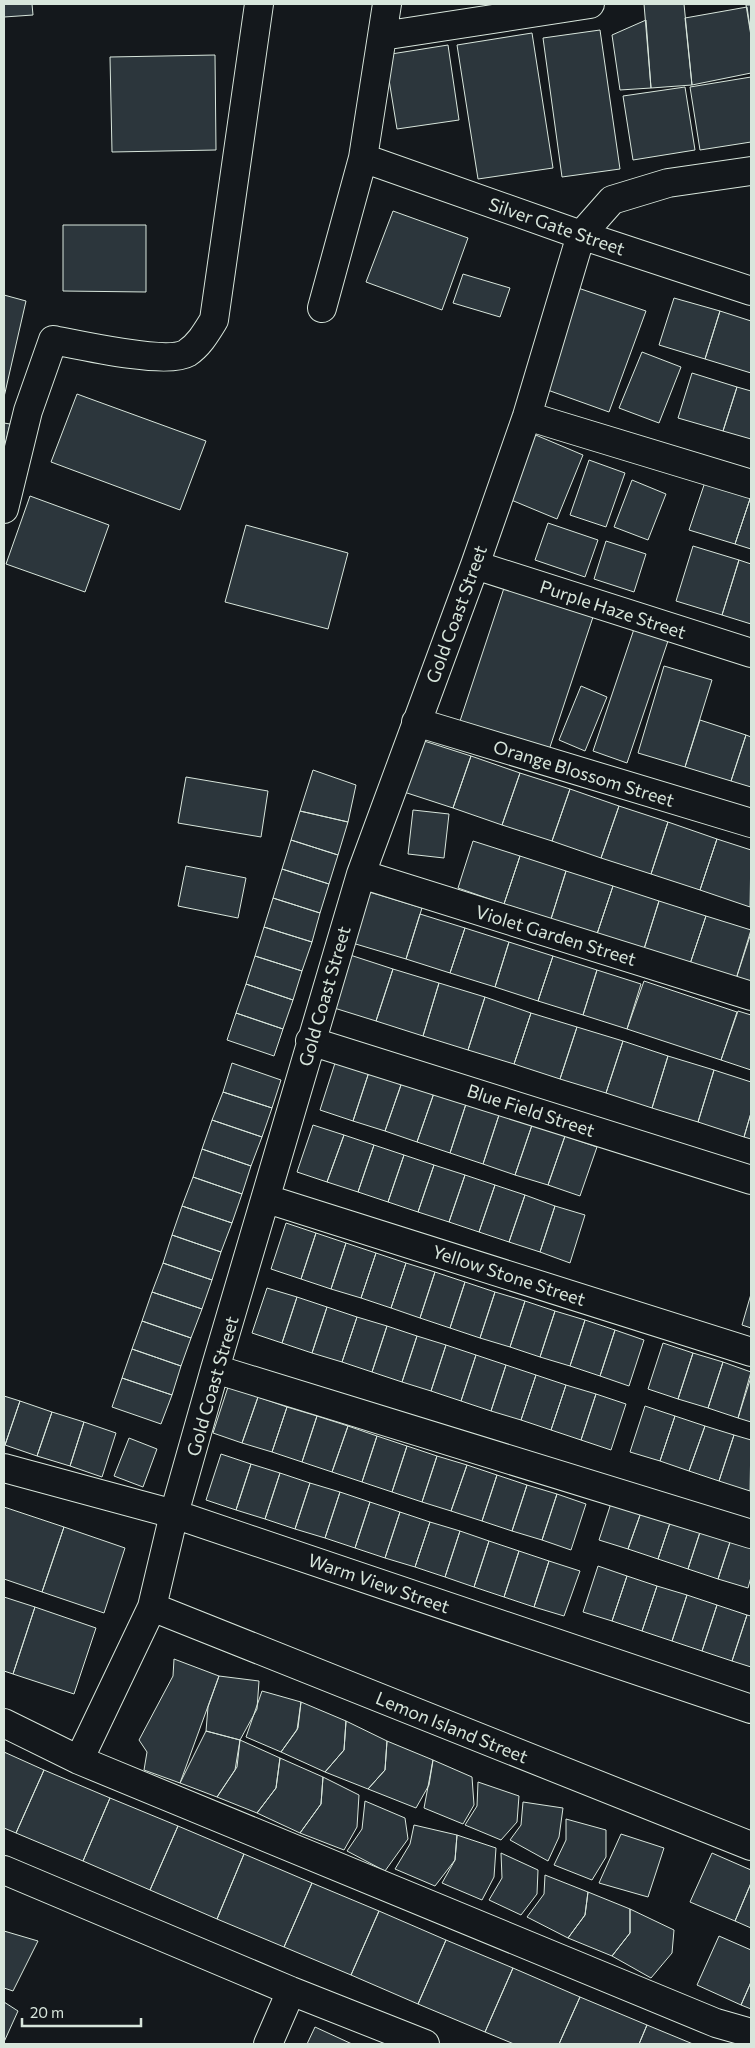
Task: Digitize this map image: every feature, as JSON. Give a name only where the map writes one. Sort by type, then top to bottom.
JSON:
[{"type":"street","points":[[4,509],[28,411],[53,340],[161,357],[185,354],[203,338],[214,320],[258,4]]},
{"type":"street","points":[[322,308],[363,158],[387,4]]},
{"type":"street","points":[[382,36],[590,4]]},
{"type":"street","name":"Silver Gate Street","points":[[363,158],[581,235],[751,291]]},
{"type":"street","points":[[581,235],[612,200],[668,183],[751,171]]},
{"type":"street","name":"Gold Coast Street","points":[[79,1760],[152,1607],[174,1514],[267,1199],[310,1041],[361,874],[475,565],[527,416],[581,235]]},
{"type":"street","points":[[527,416],[751,484]]},
{"type":"street","name":"Purple Haze Street","points":[[475,565],[751,653]]},
{"type":"street","name":"Orange Blossom Street","points":[[416,722],[751,823]]},
{"type":"street","name":"Violet Garden Street","points":[[361,874],[751,996]]},
{"type":"street","name":"Blue Field Street","points":[[310,1041],[751,1180]]},
{"type":"street","name":"Yellow Stone Street","points":[[267,1199],[751,1352]]},
{"type":"street","points":[[216,1369],[751,1534]]},
{"type":"street","name":"Warm View Street","points":[[4,1468],[174,1514],[751,1709]]},
{"type":"street","name":"Lemon Island Street","points":[[152,1607],[751,1846]]},
{"type":"street","points":[[4,1723],[79,1760],[716,2023],[751,2033]]},
{"type":"street","points":[[4,1870],[291,1991],[425,2044]]},
{"type":"street","points":[[268,2044],[291,1991]]},
{"type":"building","points":[[4,4],[32,4],[33,15],[4,17]]},
{"type":"building","points":[[644,4],[684,4],[692,85],[651,88]]},
{"type":"building","points":[[746,5],[751,5],[751,36]]},
{"type":"building","points":[[747,7],[751,34],[751,73],[692,85],[685,18]]},
{"type":"building","points":[[646,20],[651,88],[620,90],[612,35]]},
{"type":"building","points":[[600,30],[620,169],[562,177],[543,38]]},
{"type":"building","points":[[532,33],[553,168],[478,179],[457,45]]},
{"type":"building","points":[[448,45],[459,120],[397,129],[385,55]]},
{"type":"building","points":[[215,55],[216,150],[112,152],[110,57]]},
{"type":"building","points":[[751,77],[751,142],[700,150],[690,87]]},
{"type":"building","points":[[685,87],[695,150],[633,160],[623,96]]},
{"type":"building","points":[[393,211],[468,238],[442,310],[366,282]]},
{"type":"building","points":[[63,225],[146,225],[146,292],[63,291]]},
{"type":"building","points":[[463,274],[510,288],[500,317],[453,303]]},
{"type":"building","points":[[578,288],[646,311],[609,412],[542,388]]},
{"type":"building","points":[[4,295],[26,301],[4,397]]},
{"type":"building","points":[[674,298],[720,311],[705,359],[659,345]]},
{"type":"building","points":[[720,311],[751,321],[751,373],[705,359]]},
{"type":"building","points":[[642,352],[681,367],[659,423],[619,408]]},
{"type":"building","points":[[692,373],[737,387],[723,431],[678,418]]},
{"type":"building","points":[[737,387],[751,391],[751,439],[723,431]]},
{"type":"building","points":[[77,394],[206,441],[180,510],[51,462]]},
{"type":"building","points":[[4,423],[10,424],[4,451]]},
{"type":"building","points":[[531,433],[583,455],[557,519],[504,497]]},
{"type":"building","points":[[589,460],[625,473],[606,527],[570,515]]},
{"type":"building","points":[[632,480],[666,494],[648,540],[614,527]]},
{"type":"building","points":[[705,482],[751,496],[735,544],[689,530]]},
{"type":"building","points":[[30,496],[109,525],[85,592],[6,564]]},
{"type":"building","points":[[751,496],[751,549],[735,544]]},
{"type":"building","points":[[548,523],[598,540],[585,577],[535,560]]},
{"type":"building","points":[[246,525],[348,553],[328,629],[225,602]]},
{"type":"building","points":[[606,541],[646,554],[634,592],[594,579]]},
{"type":"building","points":[[693,546],[739,560],[722,615],[676,601]]},
{"type":"building","points":[[739,560],[751,564],[751,624],[722,615]]},
{"type":"building","points":[[504,588],[593,617],[548,753],[459,724]]},
{"type":"building","points":[[636,623],[670,635],[627,763],[593,751]]},
{"type":"building","points":[[664,666],[712,680],[685,767],[638,753]]},
{"type":"building","points":[[581,686],[607,697],[585,751],[559,740]]},
{"type":"building","points":[[700,720],[746,735],[731,781],[685,767]]},
{"type":"building","points":[[746,735],[751,737],[751,787],[731,781]]},
{"type":"building","points":[[421,740],[471,756],[453,808],[404,792]]},
{"type":"building","points":[[471,756],[520,773],[502,825],[453,808]]},
{"type":"building","points":[[313,770],[356,785],[348,822],[300,811]]},
{"type":"building","points":[[520,773],[570,789],[552,841],[502,825]]},
{"type":"building","points":[[186,777],[268,791],[261,837],[178,823]]},
{"type":"building","points":[[570,789],[619,806],[601,858],[552,841]]},
{"type":"building","points":[[619,806],[668,822],[651,874],[601,858]]},
{"type":"building","points":[[413,810],[449,814],[444,858],[408,854]]},
{"type":"building","points":[[300,811],[348,822],[338,855],[291,840]]},
{"type":"building","points":[[668,822],[717,839],[700,890],[651,874]]},
{"type":"building","points":[[717,839],[751,850],[750,907],[700,890]]},
{"type":"building","points":[[291,840],[338,855],[329,884],[282,869]]},
{"type":"building","points":[[473,841],[520,856],[504,904],[458,888]]},
{"type":"building","points":[[520,856],[566,871],[551,919],[504,904]]},
{"type":"building","points":[[186,866],[246,878],[238,918],[178,906]]},
{"type":"building","points":[[282,869],[329,884],[320,913],[273,898]]},
{"type":"building","points":[[566,871],[613,886],[597,934],[551,919]]},
{"type":"building","points":[[613,886],[659,901],[644,949],[597,934]]},
{"type":"building","points":[[366,891],[422,908],[406,959],[349,942]]},
{"type":"building","points":[[273,898],[320,913],[312,942],[264,927]]},
{"type":"building","points":[[659,901],[706,916],[690,964],[644,949]]},
{"type":"building","points":[[420,914],[465,928],[450,973],[406,959]]},
{"type":"building","points":[[706,916],[751,930],[736,979],[690,964]]},
{"type":"building","points":[[264,927],[312,942],[302,971],[255,956]]},
{"type":"building","points":[[465,928],[509,942],[495,987],[450,973]]},
{"type":"building","points":[[751,933],[751,984],[736,979]]},
{"type":"building","points":[[509,942],[553,956],[538,1001],[495,987]]},
{"type":"building","points":[[347,954],[393,969],[376,1021],[331,1007]]},
{"type":"building","points":[[255,956],[302,971],[293,1000],[246,984]]},
{"type":"building","points":[[553,956],[597,970],[583,1015],[538,1001]]},
{"type":"building","points":[[393,969],[439,983],[423,1036],[376,1021]]},
{"type":"building","points":[[597,970],[641,984],[627,1029],[583,1015]]},
{"type":"building","points":[[644,981],[737,1012],[721,1060],[627,1029]]},
{"type":"building","points":[[439,983],[485,997],[468,1050],[423,1036]]},
{"type":"building","points":[[246,984],[293,1000],[283,1029],[236,1013]]},
{"type":"building","points":[[485,997],[531,1013],[514,1064],[468,1050]]},
{"type":"building","points":[[738,1011],[751,1015],[751,1070],[721,1060]]},
{"type":"building","points":[[236,1013],[283,1029],[274,1056],[227,1040]]},
{"type":"building","points":[[531,1013],[577,1027],[560,1079],[514,1064]]},
{"type":"building","points":[[577,1027],[623,1041],[606,1093],[560,1079]]},
{"type":"building","points":[[623,1041],[668,1056],[652,1108],[606,1093]]},
{"type":"building","points":[[668,1056],[714,1070],[698,1122],[652,1108]]},
{"type":"building","points":[[336,1060],[369,1072],[353,1121],[320,1110]]},
{"type":"building","points":[[232,1063],[281,1080],[272,1108],[223,1092]]},
{"type":"building","points":[[714,1070],[751,1082],[751,1113],[744,1137],[698,1122]]},
{"type":"building","points":[[369,1072],[402,1082],[385,1131],[353,1121]]},
{"type":"building","points":[[402,1082],[434,1093],[417,1142],[385,1131]]},
{"type":"building","points":[[223,1092],[272,1108],[262,1137],[212,1120]]},
{"type":"building","points":[[434,1093],[466,1104],[450,1153],[417,1142]]},
{"type":"building","points":[[466,1104],[499,1115],[483,1164],[450,1153]]},
{"type":"building","points":[[751,1113],[751,1139],[744,1137]]},
{"type":"building","points":[[499,1115],[532,1125],[515,1175],[483,1164]]},
{"type":"building","points":[[212,1120],[262,1137],[251,1166],[202,1149]]},
{"type":"building","points":[[313,1125],[344,1135],[327,1182],[297,1172]]},
{"type":"building","points":[[532,1125],[565,1136],[548,1185],[515,1175]]},
{"type":"building","points":[[344,1135],[374,1145],[358,1192],[327,1182]]},
{"type":"building","points":[[565,1136],[597,1147],[580,1196],[548,1185]]},
{"type":"building","points":[[374,1145],[404,1155],[388,1202],[358,1192]]},
{"type":"building","points":[[202,1149],[251,1166],[242,1194],[193,1177]]},
{"type":"building","points":[[404,1155],[434,1165],[418,1212],[388,1202]]},
{"type":"building","points":[[434,1165],[465,1175],[449,1222],[418,1212]]},
{"type":"building","points":[[465,1175],[495,1185],[479,1232],[449,1222]]},
{"type":"building","points":[[193,1177],[242,1194],[232,1223],[182,1206]]},
{"type":"building","points":[[495,1185],[525,1195],[509,1242],[479,1232]]},
{"type":"building","points":[[525,1195],[555,1206],[540,1252],[509,1242]]},
{"type":"building","points":[[182,1206],[232,1223],[221,1252],[172,1235]]},
{"type":"building","points":[[555,1206],[585,1215],[570,1263],[540,1252]]},
{"type":"building","points":[[286,1223],[316,1233],[301,1279],[271,1269]]},
{"type":"building","points":[[316,1233],[346,1243],[331,1289],[301,1279]]},
{"type":"building","points":[[172,1235],[221,1252],[212,1280],[163,1263]]},
{"type":"building","points":[[346,1243],[376,1253],[361,1298],[331,1289]]},
{"type":"building","points":[[376,1253],[406,1263],[391,1308],[361,1298]]},
{"type":"building","points":[[163,1263],[212,1280],[202,1309],[152,1292]]},
{"type":"building","points":[[406,1263],[435,1272],[420,1318],[391,1308]]},
{"type":"building","points":[[435,1272],[465,1282],[450,1328],[420,1318]]},
{"type":"building","points":[[465,1282],[495,1292],[480,1338],[450,1328]]},
{"type":"building","points":[[267,1288],[297,1297],[282,1343],[252,1333]]},
{"type":"building","points":[[152,1292],[202,1309],[191,1338],[142,1321]]},
{"type":"building","points":[[495,1292],[525,1301],[510,1347],[480,1338]]},
{"type":"building","points":[[751,1294],[751,1328],[742,1325]]},
{"type":"building","points":[[297,1297],[327,1307],[312,1353],[282,1343]]},
{"type":"building","points":[[525,1301],[555,1311],[540,1357],[510,1347]]},
{"type":"building","points":[[327,1307],[357,1317],[342,1362],[312,1353]]},
{"type":"building","points":[[555,1311],[585,1320],[570,1366],[540,1357]]},
{"type":"building","points":[[357,1317],[387,1326],[372,1372],[342,1362]]},
{"type":"building","points":[[585,1320],[615,1330],[600,1376],[570,1366]]},
{"type":"building","points":[[142,1321],[191,1338],[181,1366],[132,1349]]},
{"type":"building","points":[[387,1326],[417,1336],[402,1382],[372,1372]]},
{"type":"building","points":[[615,1330],[644,1340],[629,1386],[600,1376]]},
{"type":"building","points":[[417,1336],[446,1345],[431,1391],[402,1382]]},
{"type":"building","points":[[663,1343],[693,1353],[678,1399],[648,1389]]},
{"type":"building","points":[[446,1345],[476,1355],[461,1401],[431,1391]]},
{"type":"building","points":[[132,1349],[181,1366],[172,1395],[122,1378]]},
{"type":"building","points":[[693,1353],[723,1362],[708,1408],[678,1399]]},
{"type":"building","points":[[476,1355],[506,1365],[491,1411],[461,1401]]},
{"type":"building","points":[[723,1362],[751,1372],[738,1418],[708,1408]]},
{"type":"building","points":[[506,1365],[536,1375],[521,1420],[491,1411]]},
{"type":"building","points":[[536,1375],[566,1385],[551,1430],[521,1420]]},
{"type":"building","points":[[751,1377],[751,1422],[738,1418]]},
{"type":"building","points":[[122,1378],[172,1395],[161,1424],[112,1407]]},
{"type":"building","points":[[566,1385],[596,1394],[581,1440],[551,1430]]},
{"type":"building","points":[[228,1387],[258,1397],[242,1443],[213,1433]]},
{"type":"building","points":[[596,1394],[626,1404],[611,1450],[581,1440]]},
{"type":"building","points":[[4,1396],[20,1401],[5,1445],[4,1445]]},
{"type":"building","points":[[258,1397],[287,1407],[272,1452],[242,1443]]},
{"type":"building","points":[[20,1401],[52,1412],[37,1456],[5,1445]]},
{"type":"building","points":[[645,1406],[675,1416],[660,1461],[630,1452]]},
{"type":"building","points":[[287,1407],[317,1416],[302,1462],[272,1452]]},
{"type":"building","points":[[52,1412],[84,1422],[70,1466],[37,1456]]},
{"type":"building","points":[[317,1416],[348,1426],[332,1472],[302,1462]]},
{"type":"building","points":[[675,1416],[705,1426],[689,1471],[660,1461]]},
{"type":"building","points":[[84,1422],[116,1433],[102,1477],[70,1466]]},
{"type":"building","points":[[348,1426],[377,1436],[362,1482],[332,1472]]},
{"type":"building","points":[[705,1426],[734,1435],[719,1481],[689,1471]]},
{"type":"building","points":[[734,1435],[751,1440],[750,1491],[719,1481]]},
{"type":"building","points":[[377,1436],[407,1446],[392,1492],[362,1482]]},
{"type":"building","points":[[129,1438],[157,1449],[143,1487],[114,1476]]},
{"type":"building","points":[[407,1446],[437,1456],[422,1502],[392,1492]]},
{"type":"building","points":[[221,1454],[251,1464],[236,1510],[206,1500]]},
{"type":"building","points":[[437,1456],[467,1465],[451,1511],[422,1502]]},
{"type":"building","points":[[251,1464],[280,1473],[265,1519],[236,1510]]},
{"type":"building","points":[[467,1465],[497,1475],[482,1521],[451,1511]]},
{"type":"building","points":[[280,1473],[310,1483],[295,1529],[265,1519]]},
{"type":"building","points":[[497,1475],[527,1485],[512,1531],[482,1521]]},
{"type":"building","points":[[310,1483],[340,1492],[325,1538],[295,1529]]},
{"type":"building","points":[[527,1485],[557,1494],[542,1540],[512,1531]]},
{"type":"building","points":[[340,1492],[370,1502],[355,1548],[325,1538]]},
{"type":"building","points":[[557,1494],[586,1504],[571,1550],[542,1540]]},
{"type":"building","points":[[614,1494],[644,1504],[628,1549],[599,1540]]},
{"type":"building","points":[[370,1502],[400,1512],[385,1558],[355,1548]]},
{"type":"building","points":[[644,1504],[673,1514],[658,1559],[628,1549]]},
{"type":"building","points":[[4,1507],[64,1527],[42,1592],[4,1579]]},
{"type":"building","points":[[400,1512],[430,1522],[415,1567],[385,1558]]},
{"type":"building","points":[[673,1514],[703,1523],[688,1569],[658,1559]]},
{"type":"building","points":[[430,1522],[460,1531],[445,1577],[415,1567]]},
{"type":"building","points":[[703,1523],[733,1533],[718,1579],[688,1569]]},
{"type":"building","points":[[64,1527],[125,1548],[104,1613],[42,1592]]},
{"type":"building","points":[[460,1531],[489,1541],[474,1587],[445,1577]]},
{"type":"building","points":[[733,1533],[751,1539],[751,1577],[748,1588],[718,1579]]},
{"type":"building","points":[[489,1541],[519,1551],[504,1597],[474,1587]]},
{"type":"building","points":[[519,1551],[549,1561],[534,1607],[504,1597]]},
{"type":"building","points":[[549,1561],[580,1571],[564,1616],[534,1607]]},
{"type":"building","points":[[598,1566],[627,1576],[612,1621],[583,1612]]},
{"type":"building","points":[[627,1576],[657,1586],[642,1631],[612,1621]]},
{"type":"building","points":[[657,1586],[687,1595],[672,1641],[642,1631]]},
{"type":"building","points":[[687,1595],[717,1605],[702,1651],[672,1641]]},
{"type":"building","points":[[4,1597],[35,1607],[13,1674],[4,1671]]},
{"type":"building","points":[[717,1605],[747,1615],[732,1661],[702,1651]]},
{"type":"building","points":[[35,1607],[96,1628],[74,1694],[13,1674]]},
{"type":"building","points":[[747,1615],[751,1616],[751,1667],[732,1661]]},
{"type":"building","points":[[174,1659],[219,1676],[180,1783],[144,1770],[147,1752],[139,1740],[173,1676]]},
{"type":"building","points":[[219,1676],[259,1681],[257,1709],[240,1740],[206,1731],[208,1707]]},
{"type":"building","points":[[262,1691],[301,1702],[298,1728],[281,1752],[246,1737]]},
{"type":"building","points":[[301,1702],[346,1721],[344,1750],[325,1772],[281,1752],[297,1730]]},
{"type":"building","points":[[346,1721],[387,1741],[385,1770],[368,1789],[325,1772],[344,1750]]},
{"type":"building","points":[[206,1731],[240,1740],[237,1767],[217,1797],[180,1783]]},
{"type":"building","points":[[240,1740],[280,1758],[276,1788],[257,1813],[217,1797],[235,1770]]},
{"type":"building","points":[[387,1741],[433,1760],[429,1785],[416,1808],[368,1789],[385,1770]]},
{"type":"building","points":[[4,1752],[44,1770],[16,1833],[4,1828]]},
{"type":"building","points":[[280,1758],[323,1777],[321,1804],[300,1833],[257,1813],[276,1788]]},
{"type":"building","points":[[433,1760],[472,1777],[474,1805],[463,1824],[424,1808]]},
{"type":"building","points":[[44,1770],[110,1798],[83,1861],[16,1833]]},
{"type":"building","points":[[323,1777],[359,1795],[357,1827],[344,1850],[300,1833],[321,1804]]},
{"type":"building","points":[[478,1782],[519,1796],[517,1822],[501,1840],[465,1825],[477,1806]]},
{"type":"building","points":[[110,1798],[178,1826],[150,1890],[83,1861]]},
{"type":"building","points":[[365,1801],[405,1818],[408,1839],[385,1871],[347,1851],[362,1829]]},
{"type":"building","points":[[523,1802],[563,1808],[559,1837],[548,1861],[510,1840],[521,1825]]},
{"type":"building","points":[[566,1819],[606,1830],[606,1857],[592,1880],[554,1865],[566,1840]]},
{"type":"building","points":[[414,1825],[457,1835],[455,1860],[435,1886],[395,1869],[410,1844]]},
{"type":"building","points":[[178,1826],[244,1854],[217,1919],[150,1890]]},
{"type":"building","points":[[621,1834],[664,1848],[648,1897],[599,1883]]},
{"type":"building","points":[[457,1835],[496,1848],[494,1877],[482,1900],[442,1883],[455,1860]]},
{"type":"building","points":[[501,1853],[538,1870],[537,1894],[521,1915],[489,1900],[502,1878]]},
{"type":"building","points":[[712,1853],[751,1870],[751,1883],[735,1921],[690,1902]]},
{"type":"building","points":[[244,1854],[312,1883],[284,1947],[217,1919]]},
{"type":"building","points":[[545,1875],[588,1892],[585,1915],[568,1938],[527,1917],[544,1894]]},
{"type":"building","points":[[312,1883],[379,1911],[351,1975],[284,1947]]},
{"type":"building","points":[[751,1883],[751,1928],[735,1921]]},
{"type":"building","points":[[588,1892],[630,1909],[630,1933],[612,1956],[568,1938],[585,1915]]},
{"type":"building","points":[[630,1909],[674,1930],[672,1953],[651,1978],[612,1956],[630,1933]]},
{"type":"building","points":[[379,1911],[446,1940],[418,2004],[351,1975]]},
{"type":"building","points":[[4,1931],[38,1941],[13,1991],[4,1988]]},
{"type":"building","points":[[719,1936],[751,1950],[751,1982],[741,2005],[697,1985]]},
{"type":"building","points":[[446,1940],[513,1968],[485,2032],[418,2004]]},
{"type":"building","points":[[513,1968],[580,1997],[559,2044],[514,2044],[485,2032]]},
{"type":"building","points":[[751,1982],[751,2009],[741,2005]]},
{"type":"building","points":[[580,1997],[647,2025],[639,2044],[559,2044]]},
{"type":"building","points":[[4,2002],[18,2011],[4,2042]]},
{"type":"building","points":[[647,2025],[693,2044],[639,2044]]},
{"type":"building","points":[[315,2027],[352,2044],[307,2044]]}]
